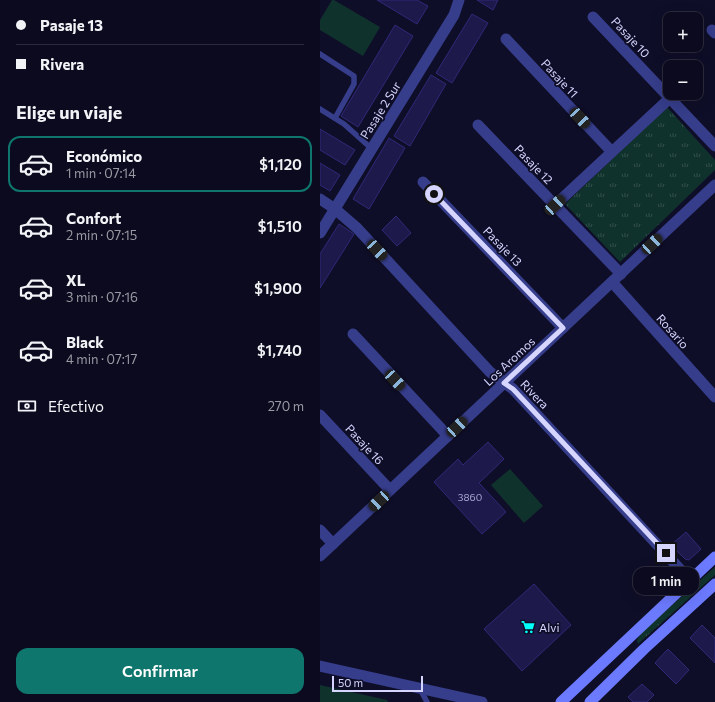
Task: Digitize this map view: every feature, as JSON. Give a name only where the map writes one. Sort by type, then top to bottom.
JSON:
[{"type":"main road","points":[[561,702],[573,689],[715,557]]},
{"type":"main road","points":[[590,702],[601,697],[644,649],[715,584]]},
{"type":"main road","points":[[570,702],[573,689]]},
{"type":"street","name":"Pasaje 2 Sur","points":[[320,233],[454,15],[459,0]]},
{"type":"street","name":"Pasaje 10","points":[[593,17],[663,91]]},
{"type":"street","name":"Pasaje 11","points":[[506,39],[612,152]]},
{"type":"street","points":[[555,205],[668,100]]},
{"type":"street","name":"Pasaje 10","points":[[672,100],[715,146]]},
{"type":"street","name":"Pasaje 12","points":[[478,125],[555,205],[616,278]]},
{"type":"street","name":"Pasaje 13","points":[[423,182],[563,328]]},
{"type":"street","name":"Los Aromos","points":[[320,556],[715,185]]},
{"type":"street","name":"Rivera","points":[[320,199],[335,209],[357,228],[490,372],[513,389],[690,580]]},
{"type":"street","name":"Rosario","points":[[616,278],[715,397]]},
{"type":"street","points":[[353,334],[448,436]]},
{"type":"street","name":"Pasaje 16","points":[[320,415],[390,490]]},
{"type":"street","points":[[320,530],[333,544]]},
{"type":"street","points":[[320,666],[482,702]]},
{"type":"lane","points":[[320,54],[354,76],[354,84],[336,118]]},
{"type":"lane","points":[[320,109],[344,124],[372,149]]},
{"type":"lane","points":[[420,688],[427,702]]},
{"type":"green space","points":[[332,0],[380,27],[363,56],[320,30],[320,20]]},
{"type":"green space","points":[[667,107],[715,160],[715,170],[620,262],[565,204]]},
{"type":"green space","points":[[510,469],[543,506],[524,523],[491,485]]},
{"type":"green space","points":[[715,567],[715,575],[638,644],[637,640],[643,631]]},
{"type":"green space","points":[[320,685],[387,700],[388,702],[320,702]]},
{"type":"building","points":[[377,0],[417,0],[428,6],[417,24]]},
{"type":"building","points":[[477,0],[498,0],[493,10]]},
{"type":"building","points":[[472,14],[488,23],[452,83],[436,73]]},
{"type":"building","points":[[395,25],[413,36],[358,127],[341,116]]},
{"type":"building","points":[[431,75],[446,84],[410,146],[394,136]]},
{"type":"building","points":[[320,129],[355,150],[345,165],[320,150]]},
{"type":"building","points":[[389,138],[405,148],[369,209],[353,199]]},
{"type":"building","points":[[320,163],[340,175],[330,191],[320,185]]},
{"type":"building","points":[[396,216],[411,233],[397,246],[382,230]]},
{"type":"building","points":[[339,224],[354,234],[320,288],[320,254]]},
{"type":"building","points":[[488,442],[504,459],[479,483],[506,512],[482,534],[434,482],[458,459],[463,465]]},
{"type":"building","points":[[686,532],[701,549],[689,560],[685,559],[671,545]]},
{"type":"building","name":"Alvi","points":[[534,584],[571,625],[522,671],[484,629]]},
{"type":"building","points":[[702,625],[715,638],[715,663],[690,638]]},
{"type":"building","points":[[668,649],[689,670],[676,684],[655,663]]},
{"type":"building","points":[[642,684],[654,695],[647,702],[633,702],[628,697]]},
{"type":"place","name":"Alvi","points":[[528,627]]},
{"type":"route","points":[[434,194],[563,328],[504,383],[513,389],[666,553]]}]
